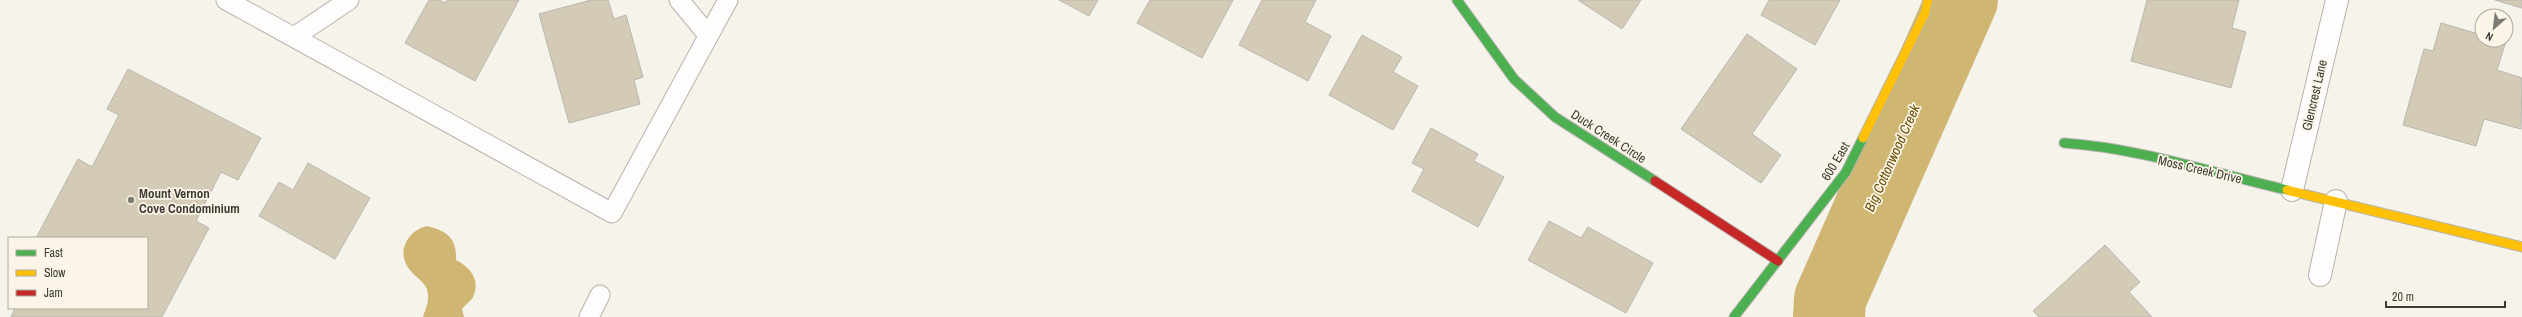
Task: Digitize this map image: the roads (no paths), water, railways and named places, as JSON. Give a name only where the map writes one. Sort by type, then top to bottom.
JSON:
[{"type":"street","name":"Duck Creek Circle","points":[[1457,0],[1514,79],[1533,99],[1555,117],[1778,261]]},
{"type":"street","name":"600 East","points":[[1734,317],[1846,172],[1925,13],[1928,0]]},
{"type":"street","name":"Glencrest Lane","points":[[2292,190],[2337,0]]},
{"type":"street","name":"Moss Creek Drive","points":[[2064,144],[2114,149],[2292,190],[2522,247]]},
{"type":"street","points":[[2320,275],[2336,201]]},
{"type":"lane","points":[[226,0],[612,213],[728,0]]},
{"type":"lane","points":[[294,37],[349,0]]},
{"type":"lane","points":[[679,0],[708,35]]},
{"type":"lane","points":[[589,317],[600,295]]},
{"type":"waterway","name":"Big Cottonwood Creek","points":[[1829,317],[1830,299],[1962,0]]},
{"type":"place","name":"Mount Vernon Cove Condominium","points":[[131,200]]}]
